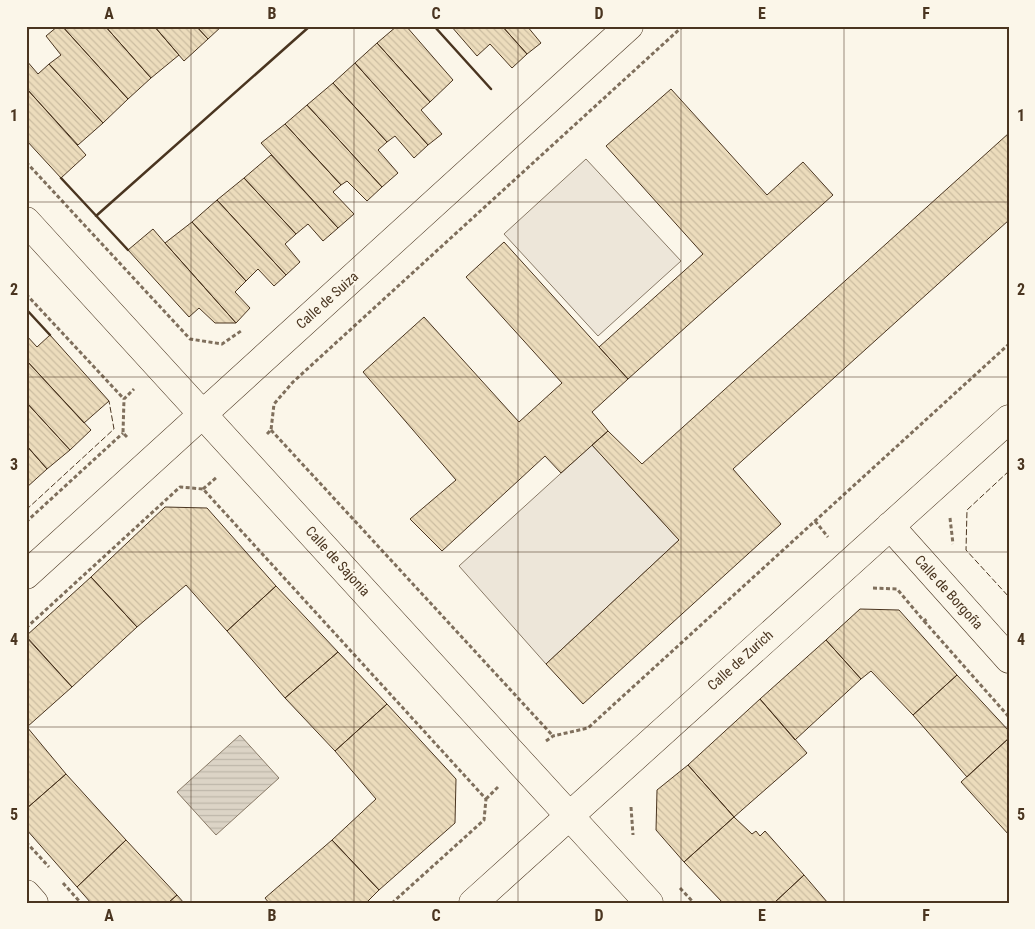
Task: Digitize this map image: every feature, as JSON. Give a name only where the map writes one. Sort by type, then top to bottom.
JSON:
[{"type":"street","name":"Calle de Suiza","points":[[26,575],[629,26]]},
{"type":"street","name":"Calle de Sajonia","points":[[26,221],[204,413],[649,903]]},
{"type":"street","name":"Calle de Zurich","points":[[473,903],[1009,419]]},
{"type":"street","name":"Calle de Borgoña","points":[[890,526],[1009,659]]},
{"type":"street","points":[[26,894],[34,903]]},
{"type":"path","points":[[26,30],[30,26]]},
{"type":"path","points":[[204,489],[271,430],[274,404],[293,382],[683,26]]},
{"type":"path","points":[[26,162],[190,339],[222,344],[245,328]]},
{"type":"path","points":[[26,294],[124,399]]},
{"type":"path","points":[[26,522],[123,433],[124,399],[159,365],[190,339]]},
{"type":"path","points":[[392,903],[484,820],[486,799],[553,736],[588,728],[1009,344]]},
{"type":"path","points":[[271,430],[553,736]]},
{"type":"path","points":[[123,433],[180,487],[204,489],[486,799]]},
{"type":"path","points":[[26,628],[180,487]]},
{"type":"path","points":[[924,621],[1009,717]]},
{"type":"path","points":[[630,803],[634,838]]},
{"type":"path","points":[[674,881],[694,903]]},
{"type":"shaded area","points":[[586,159],[681,261],[598,336],[504,234]]},
{"type":"shaded area","points":[[592,445],[679,540],[546,664],[459,566]]},
{"type":"shaded area","points":[[240,735],[279,778],[216,835],[177,792]]},
{"type":"building","points":[[58,26],[62,26],[128,99],[103,123],[49,64],[61,55],[46,36]]},
{"type":"building","points":[[62,26],[87,26],[89,28],[92,26],[105,26],[151,78],[128,99]]},
{"type":"building","points":[[105,26],[154,26],[179,55],[151,78]]},
{"type":"building","points":[[154,26],[196,26],[208,39],[184,61]]},
{"type":"building","points":[[196,26],[222,26],[208,39]]},
{"type":"building","points":[[397,26],[406,26],[453,80],[430,102],[377,43]]},
{"type":"building","points":[[451,26],[502,26],[527,54],[512,68],[490,44],[477,56]]},
{"type":"building","points":[[502,26],[527,26],[541,43],[527,54]]},
{"type":"building","points":[[377,43],[430,102],[421,110],[442,134],[428,145],[355,63]]},
{"type":"building","points":[[26,60],[38,74],[49,64],[103,123],[78,145],[26,88]]},
{"type":"building","points":[[355,63],[428,145],[414,158],[395,136],[387,142],[333,83]]},
{"type":"building","points":[[333,83],[387,142],[378,150],[398,173],[382,187],[307,105]]},
{"type":"building","points":[[26,88],[86,155],[61,178],[26,140]]},
{"type":"building","points":[[671,89],[767,195],[803,162],[833,195],[628,379],[599,347],[703,254],[606,146]]},
{"type":"building","points":[[307,105],[382,187],[367,201],[347,181],[341,185],[285,124]]},
{"type":"building","points":[[285,124],[341,185],[333,192],[354,214],[338,228],[261,143]]},
{"type":"building","points":[[1009,133],[1009,220],[733,469],[781,524],[583,704],[546,664],[679,540],[592,445],[608,431],[642,464]]},
{"type":"building","points":[[271,155],[338,228],[323,241],[308,224],[296,234],[244,178]]},
{"type":"building","points":[[244,178],[296,234],[285,244],[300,262],[286,275],[217,200]]},
{"type":"building","points":[[217,200],[286,275],[274,286],[258,269],[246,281],[192,222]]},
{"type":"building","points":[[192,222],[246,281],[235,292],[250,308],[236,323],[165,243]]},
{"type":"building","points":[[153,229],[236,323],[215,323],[199,308],[189,317],[128,250]]},
{"type":"building","points":[[504,242],[628,379],[592,412],[608,431],[561,473],[545,456],[442,551],[410,519],[456,480],[363,372],[424,317],[519,422],[562,383],[466,277]]},
{"type":"building","points":[[26,335],[37,347],[50,335],[109,401],[84,423],[26,360]]},
{"type":"building","points":[[26,360],[91,430],[70,450],[26,402]]},
{"type":"building","points":[[26,402],[70,450],[47,469],[26,445]]},
{"type":"building","points":[[26,445],[47,469],[26,488]]},
{"type":"building","points":[[165,507],[207,508],[276,586],[227,631],[186,585],[137,627],[91,577]]},
{"type":"building","points":[[91,577],[137,627],[72,687],[26,636]]},
{"type":"building","points":[[276,586],[338,652],[285,698],[227,631]]},
{"type":"building","points":[[860,609],[899,610],[957,675],[913,715],[871,671],[861,679],[826,640]]},
{"type":"building","points":[[26,637],[72,687],[27,727],[66,774],[26,809]]},
{"type":"building","points":[[826,640],[861,679],[795,740],[760,699]]},
{"type":"building","points":[[338,652],[387,704],[335,751],[285,698]]},
{"type":"building","points":[[957,675],[1009,731],[1009,738],[967,777],[913,715]]},
{"type":"building","points":[[760,699],[807,753],[734,817],[688,765]]},
{"type":"building","points":[[387,704],[456,779],[455,823],[379,890],[332,840],[376,799],[335,751]]},
{"type":"building","points":[[1009,738],[1009,835],[961,782]]},
{"type":"building","points":[[688,765],[734,817],[684,862],[656,830],[657,790]]},
{"type":"building","points":[[66,774],[126,840],[77,887],[26,829],[26,809]]},
{"type":"building","points":[[734,817],[752,834],[756,831],[760,836],[765,831],[804,875],[774,903],[723,903],[684,862]]},
{"type":"building","points":[[126,840],[177,895],[168,903],[91,903],[77,887]]},
{"type":"building","points":[[332,840],[379,890],[366,903],[269,903],[265,898]]},
{"type":"building","points":[[804,875],[828,903],[774,903]]},
{"type":"building","points":[[177,895],[184,903],[168,903]]},
{"type":"fence","points":[[26,510],[114,429],[109,401]]},
{"type":"fence","points":[[1009,471],[967,510],[966,550],[1009,597]]},
{"type":"wall","points":[[96,216],[310,26]]},
{"type":"wall","points":[[434,26],[491,89]]},
{"type":"wall","points":[[61,178],[128,250]]},
{"type":"wall","points":[[26,309],[50,335]]}]
